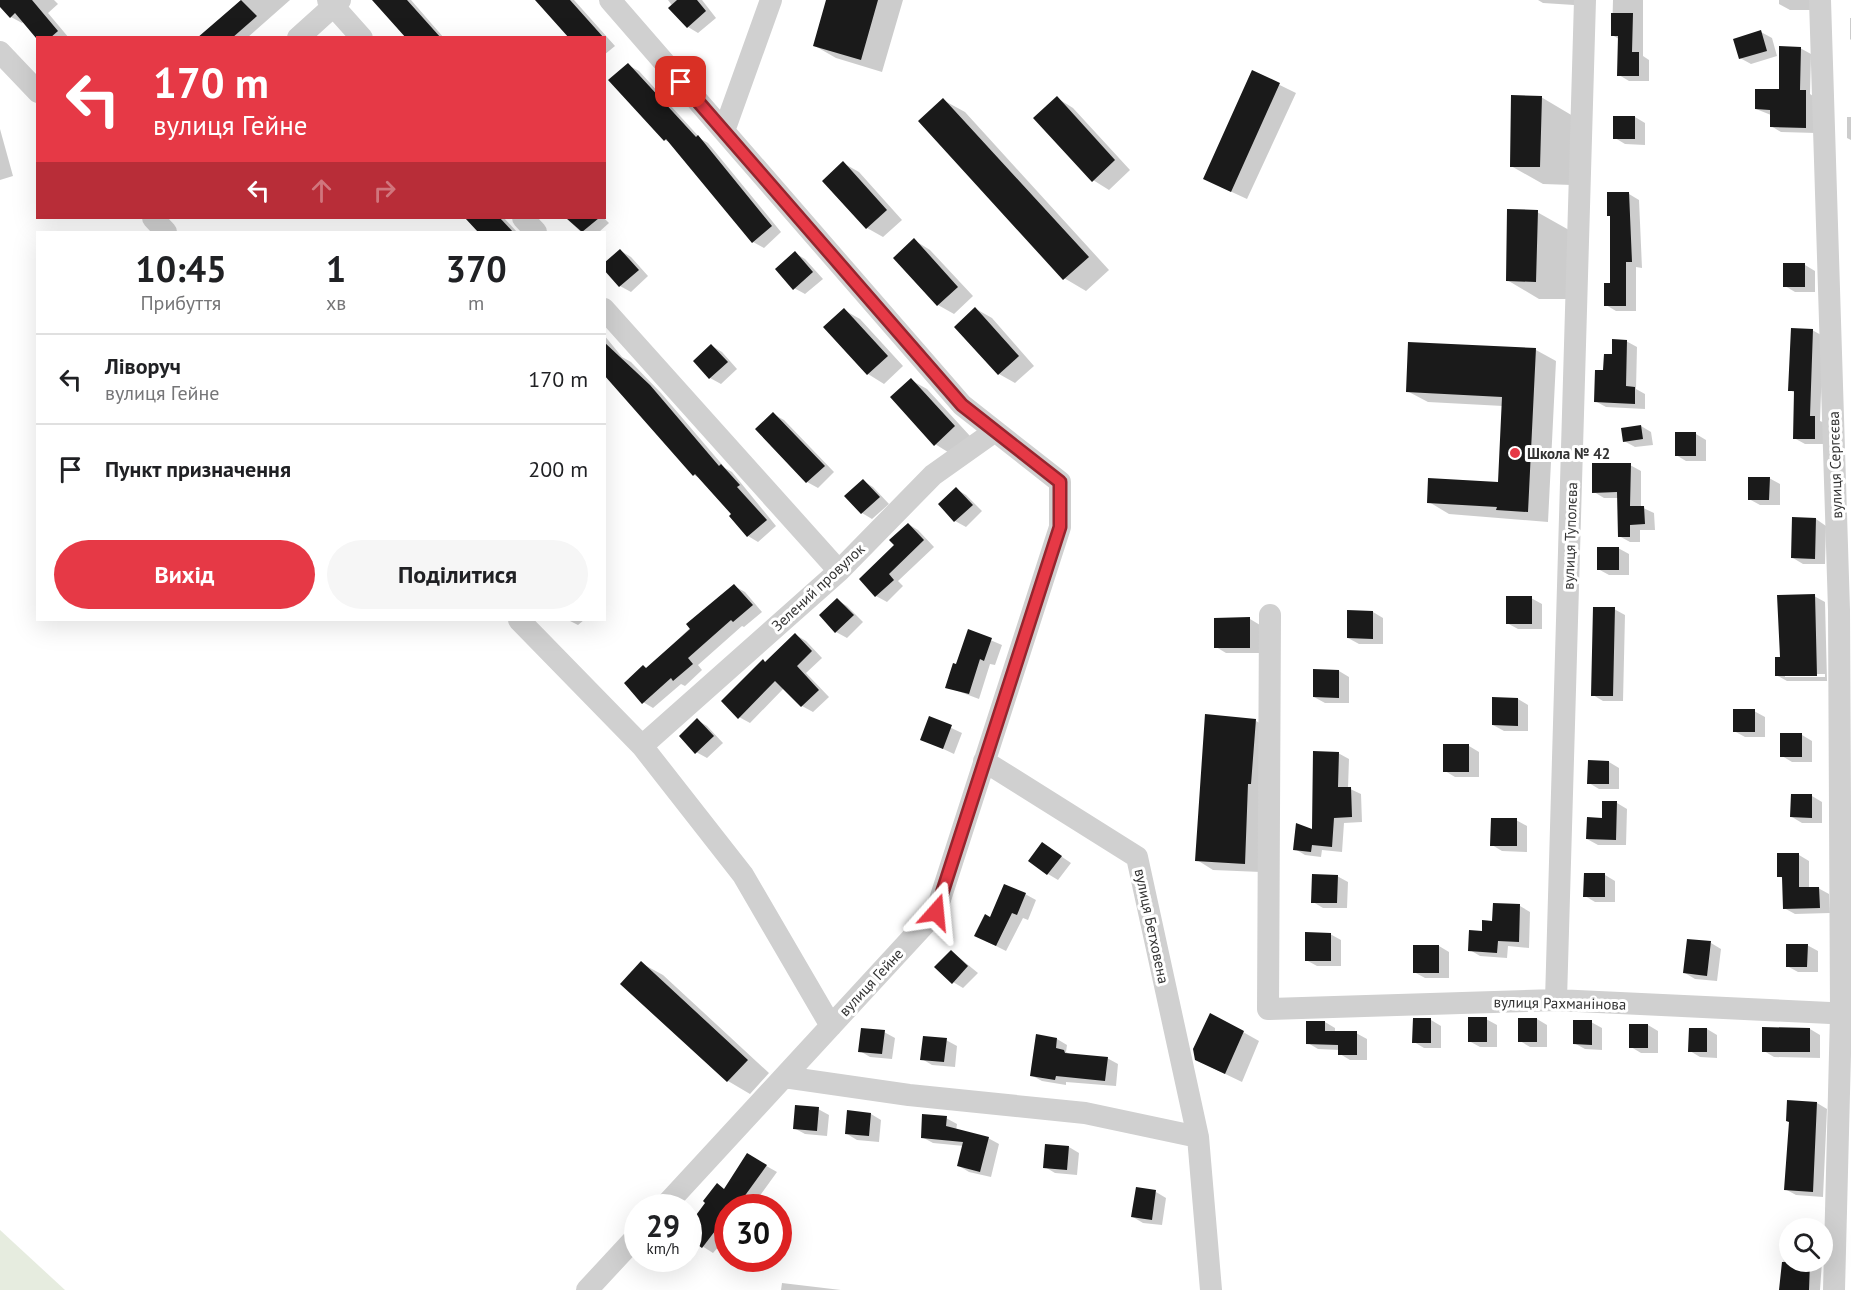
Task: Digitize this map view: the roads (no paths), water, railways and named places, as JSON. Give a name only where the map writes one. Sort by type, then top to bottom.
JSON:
[{"type":"street","name":"вулиця Гейне","points":[[610,0],[962,405],[1060,482],[1060,527],[936,912],[676,1194]]},
{"type":"street","points":[[724,131],[771,0]]},
{"type":"street","name":"вулиця Туполєва","points":[[1556,1000],[1586,0]]},
{"type":"street","name":"вулиця Сергєєва","points":[[1820,0],[1845,610],[1846,1014],[1834,1290]]},
{"type":"street","points":[[300,36],[334,2],[360,36]]},
{"type":"street","points":[[0,52],[36,90]]},
{"type":"street","points":[[154,219],[165,231]]},
{"type":"street","points":[[524,219],[535,231]]},
{"type":"street","points":[[606,311],[839,571]]},
{"type":"street","name":"Зелений провулок","points":[[642,746],[839,571],[933,475],[995,431]]},
{"type":"street","name":"вулиця Рахманінова","points":[[1269,615],[1268,1010],[1556,1000],[1846,1014]]},
{"type":"street","points":[[520,621],[642,746],[743,875],[831,1026]]},
{"type":"street","name":"вулиця Бетховена","points":[[984,761],[1137,857],[1198,1137],[1212,1290]]},
{"type":"street","points":[[784,1077],[909,1095],[1085,1113],[1198,1137]]},
{"type":"street","points":[[592,1286],[624,1251]]},
{"type":"place","name":"Школа № 42","points":[[1515,453]]}]
